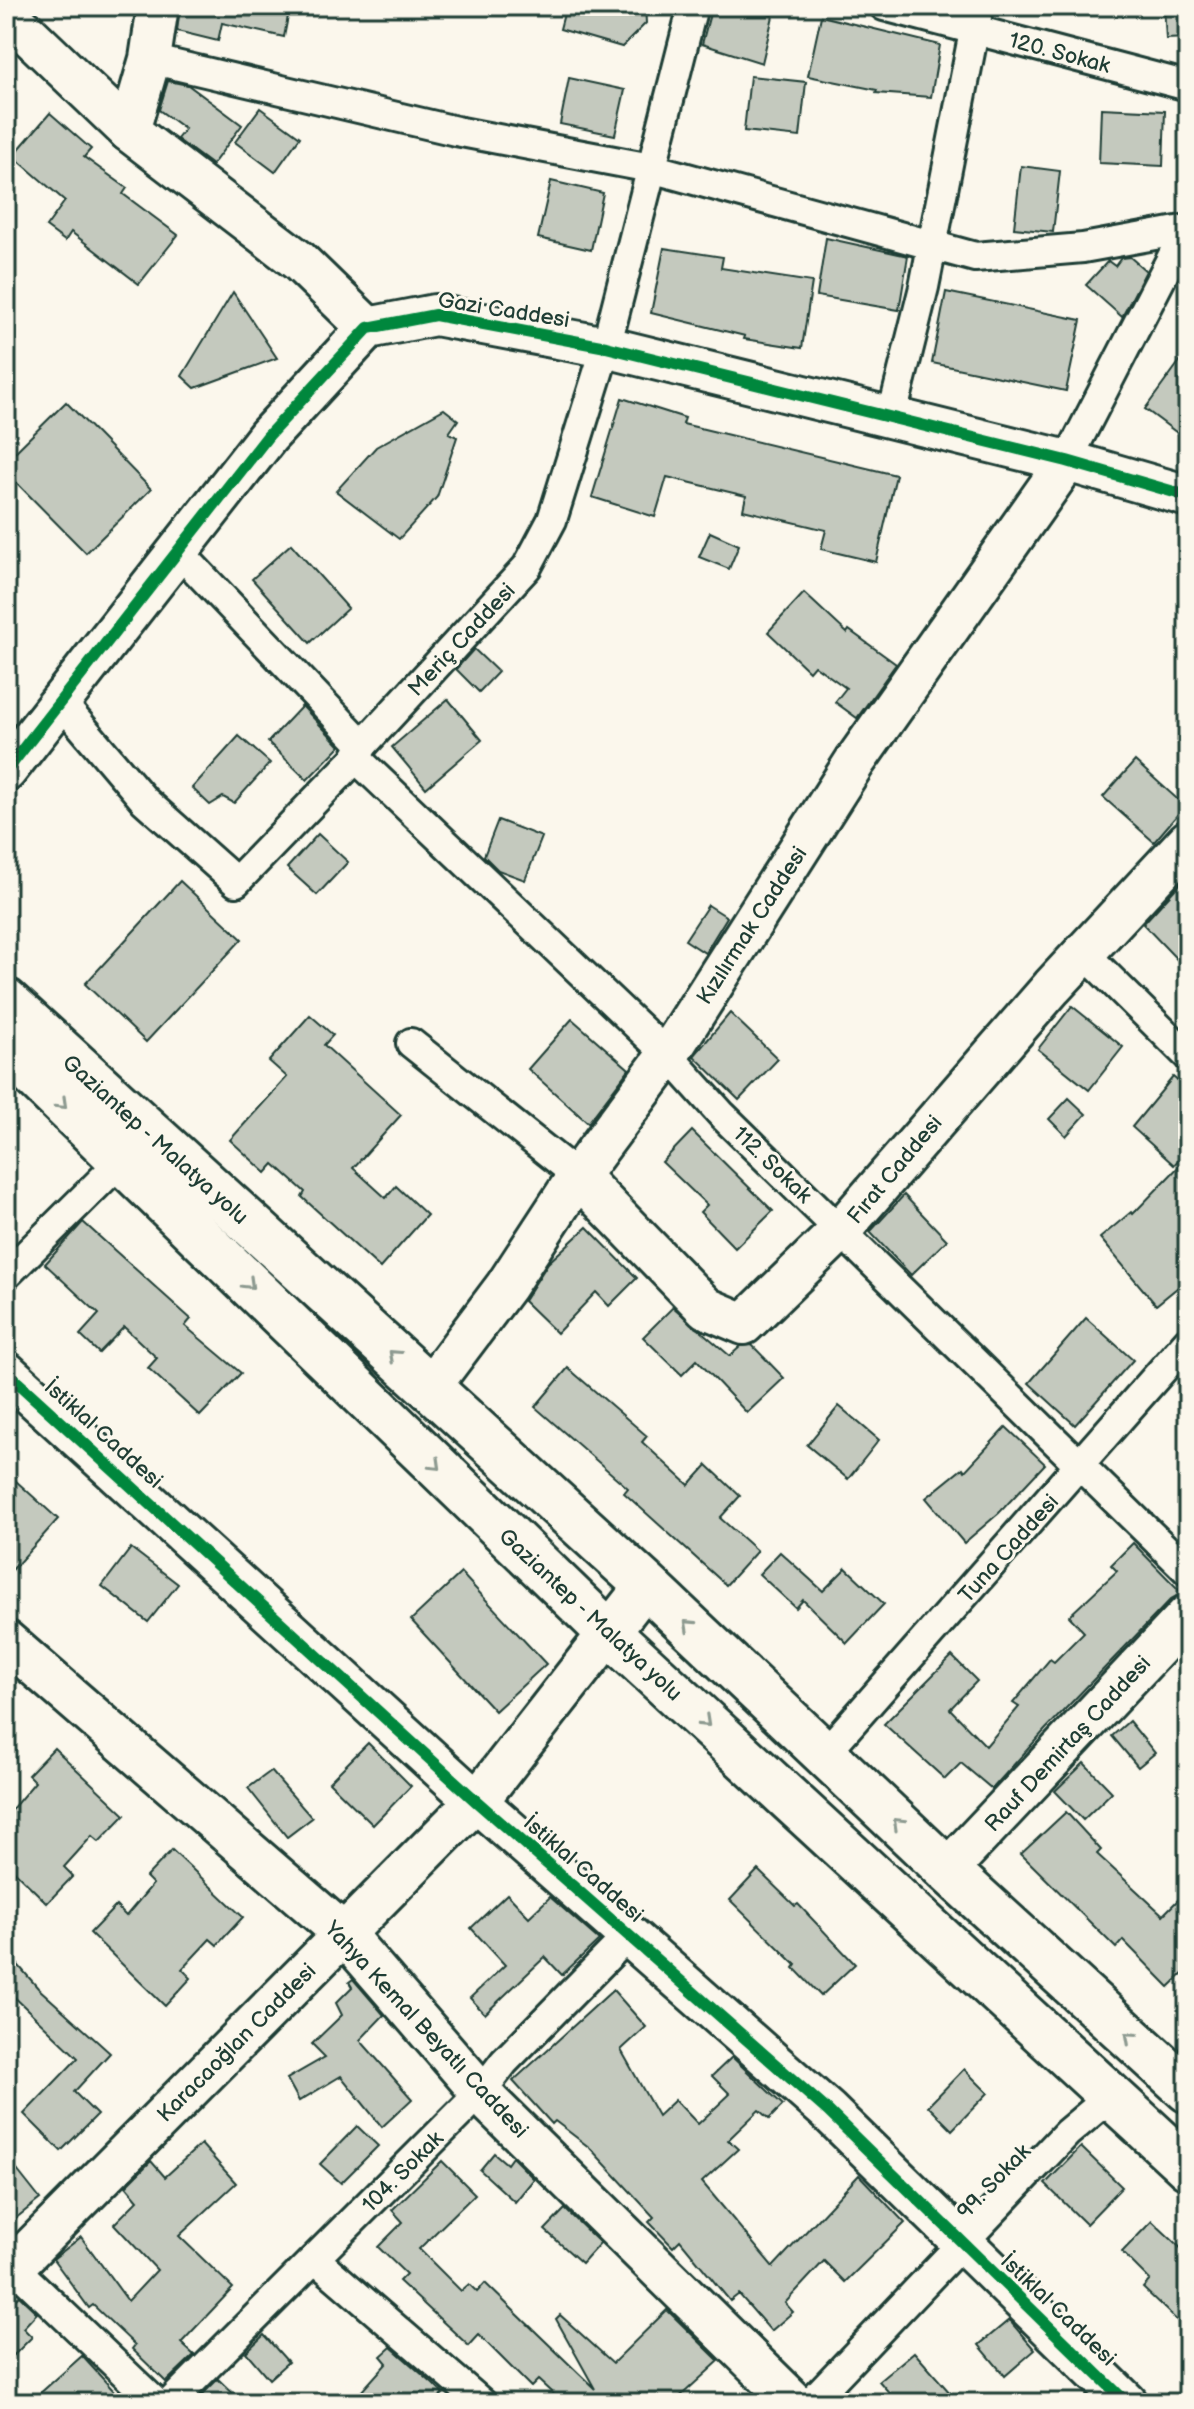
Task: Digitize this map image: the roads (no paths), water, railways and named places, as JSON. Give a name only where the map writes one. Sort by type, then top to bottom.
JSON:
[{"type":"highway","name":"Gaziantep - Malatya yolu","points":[[6,1001],[646,1585],[826,1752],[947,1870],[1188,2090]]},
{"type":"highway","name":"Gaziantep - Malatya yolu","points":[[6,1049],[607,1631],[1188,2167]]},
{"type":"street","points":[[129,131],[150,59],[158,6]]},
{"type":"street","name":"Meriç Caddesi","points":[[60,701],[144,800],[236,882],[360,751],[527,567],[552,520],[606,347],[693,6]]},
{"type":"street","name":"120. Sokak","points":[[884,6],[977,18],[1188,86]]},
{"type":"street","points":[[6,13],[129,131],[299,261],[368,328],[268,436],[6,771]]},
{"type":"street","points":[[891,419],[932,247],[977,18]]},
{"type":"street","points":[[150,59],[456,131],[651,168],[975,257],[1019,256],[1187,229]]},
{"type":"street","points":[[1067,461],[1187,229]]},
{"type":"street","name":"Gazi Caddesi","points":[[368,328],[435,315],[606,347],[1067,461],[1188,496]]},
{"type":"street","name":"Kızılırmak Caddesi","points":[[430,1387],[506,1286],[578,1176],[668,1055],[856,760],[1067,461]]},
{"type":"street","name":"112. Sokak","points":[[178,551],[360,751],[668,1055],[722,1115],[1188,1571]]},
{"type":"street","name":"Fırat Caddesi","points":[[578,1176],[706,1308],[744,1324],[841,1230],[1083,952],[1188,841]]},
{"type":"street","points":[[1083,952],[1188,1056]]},
{"type":"street","points":[[411,1043],[578,1176]]},
{"type":"street","points":[[6,1275],[121,1161]]},
{"type":"street","name":"Tuna Caddesi","points":[[826,1752],[1188,1341]]},
{"type":"street","name":"İstiklal Caddesi","points":[[6,1372],[476,1801],[828,2111],[1127,2403]]},
{"type":"street","name":"Karacaoğlan Caddesi","points":[[9,2267],[476,1801],[646,1585]]},
{"type":"street","name":"Rauf Demirtaş Caddesi","points":[[947,1870],[1188,1615]]},
{"type":"street","name":"Yahya Kemal Beyatlı Caddesi","points":[[6,1641],[344,1934],[481,2092],[795,2403]]},
{"type":"street","name":"104. Sokak","points":[[170,2403],[481,2092],[504,2062],[630,1934]]},
{"type":"street","name":"99. Sokak","points":[[810,2403],[1067,2133],[1111,2096]]},
{"type":"street","points":[[315,2259],[482,2403]]},
{"type":"street","points":[[9,2267],[156,2403]]}]
